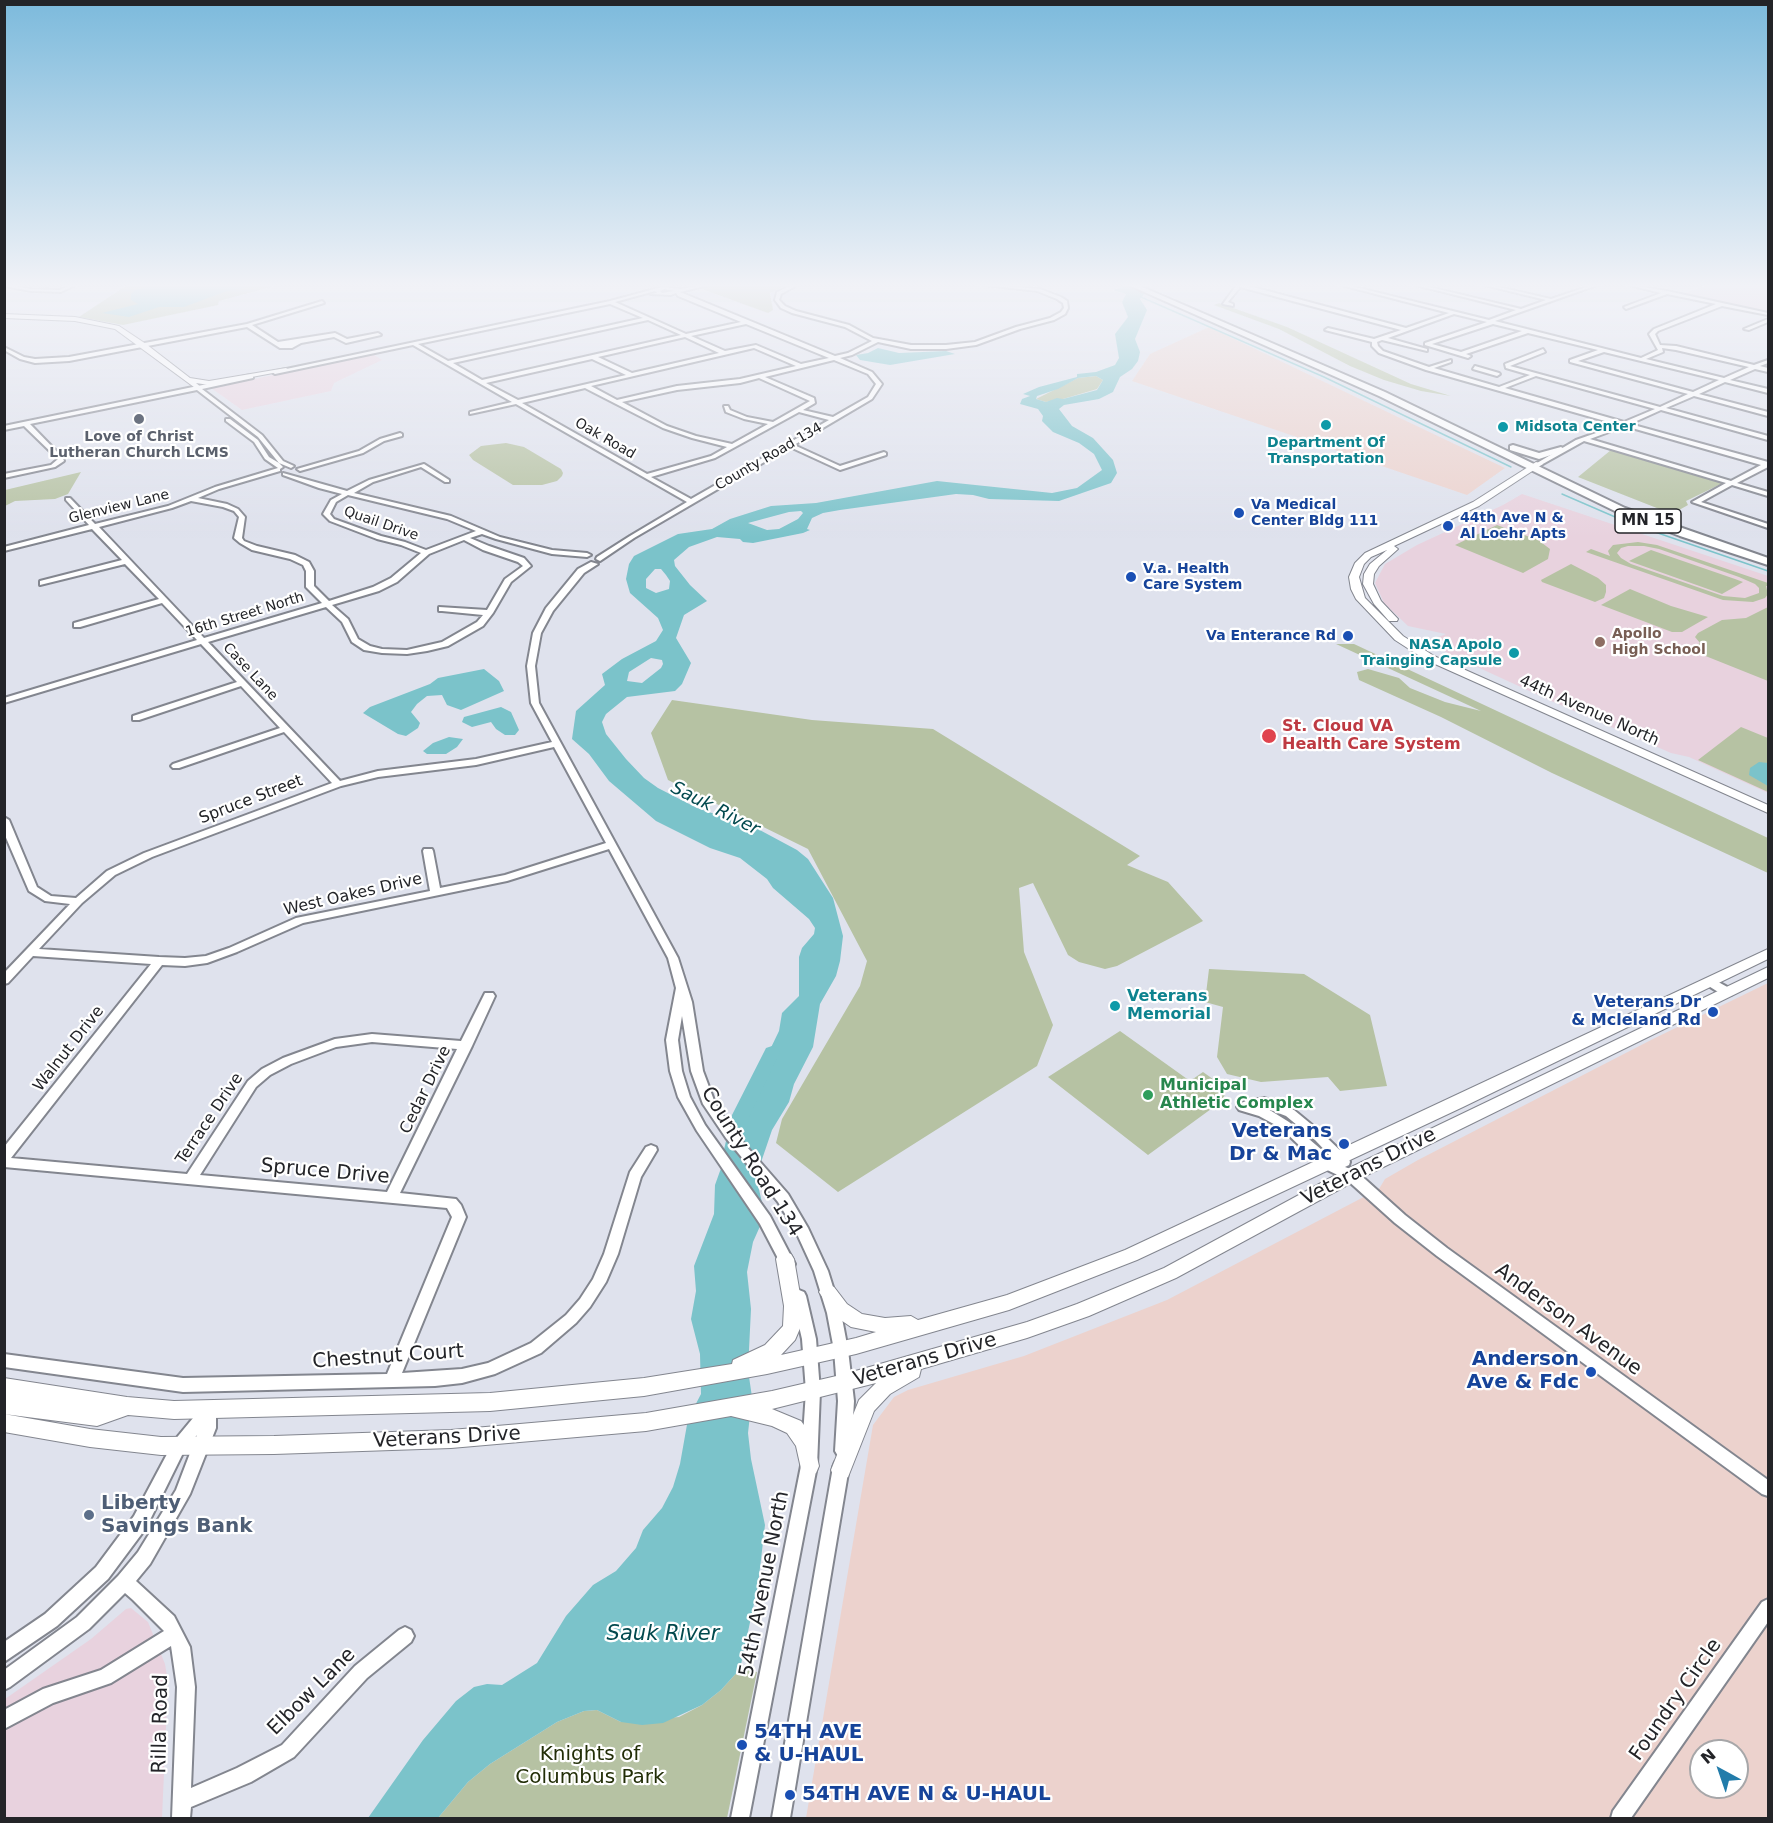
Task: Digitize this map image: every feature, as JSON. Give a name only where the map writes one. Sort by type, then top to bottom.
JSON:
[{"type":"highway","name":"MN 15","points":[[1323,368],[1540,468],[1653,516],[1768,556]]},
{"type":"highway","name":"MN 15","points":[[1341,368],[1455,423],[1589,496],[1658,525],[1768,562]]},
{"type":"highway","points":[[1455,423],[1529,454],[1546,456],[1561,450]]},
{"type":"highway","points":[[1527,480],[1550,481],[1589,496]]},
{"type":"main road","points":[[163,368],[190,390]]},
{"type":"main road","points":[[174,368],[198,388]]},
{"type":"main road","points":[[189,380],[208,383],[286,370]]},
{"type":"main road","points":[[1449,520],[1496,500],[1527,480],[1540,468]]},
{"type":"main road","points":[[1449,520],[1540,468]]},
{"type":"main road","name":"44th Avenue North","points":[[1449,520],[1386,553],[1369,574],[1370,590],[1377,602],[1412,637],[1448,659],[1768,800]]},
{"type":"main road","name":"44th Avenue North","points":[[1449,520],[1373,551],[1360,563],[1355,572],[1355,585],[1361,599],[1399,638],[1440,663],[1768,809]]},
{"type":"main road","name":"Veterans Drive","points":[[4,1388],[127,1406],[208,1411],[490,1402],[644,1387],[722,1373],[766,1360],[810,1357],[841,1350],[958,1319],[1092,1272],[1335,1161],[1768,954]]},
{"type":"main road","name":"Veterans Drive","points":[[4,1423],[118,1442],[202,1446],[463,1438],[646,1422],[724,1408],[773,1409],[813,1391],[950,1354],[1083,1310],[1170,1273],[1351,1175],[1768,972]]},
{"type":"main road","points":[[766,1360],[784,1340],[792,1326],[792,1295],[785,1259]]},
{"type":"main road","points":[[828,1292],[846,1314],[867,1323],[895,1326],[958,1319]]},
{"type":"main road","points":[[841,1470],[862,1413],[876,1395],[902,1376],[950,1354]]},
{"type":"main road","points":[[4,1405],[97,1417],[127,1406]]},
{"type":"main road","points":[[773,1409],[798,1431],[805,1443],[809,1466]]},
{"type":"street","points":[[4,428],[295,368]]},
{"type":"street","name":"Oak Road","points":[[456,368],[691,502]]},
{"type":"street","points":[[482,382],[544,368]]},
{"type":"street","points":[[616,368],[631,375]]},
{"type":"street","points":[[471,412],[660,368]]},
{"type":"street","points":[[616,402],[677,388],[759,376],[788,368]]},
{"type":"street","name":"County Road 134","points":[[845,1383],[841,1350],[828,1292],[813,1252],[777,1190],[718,1119],[698,1078],[690,1021],[670,951],[555,744],[535,703],[531,666],[537,633],[549,610],[581,571],[632,537],[870,398],[876,392],[879,384],[870,373],[859,368]]},
{"type":"street","points":[[1475,368],[1497,374]]},
{"type":"street","points":[[1512,368],[1768,438]]},
{"type":"street","points":[[1598,368],[1768,414]]},
{"type":"street","points":[[1678,368],[1768,391]]},
{"type":"street","points":[[1540,468],[1607,432],[1754,368]]},
{"type":"street","points":[[1428,369],[1768,465]]},
{"type":"street","points":[[1466,380],[1486,371]]},
{"type":"street","points":[[1498,388],[1536,375]]},
{"type":"street","points":[[647,476],[713,457],[813,402],[812,399],[759,376]]},
{"type":"street","points":[[586,386],[665,427],[732,446]]},
{"type":"street","points":[[198,388],[260,436],[281,462],[296,468],[296,475],[303,480]]},
{"type":"street","points":[[190,390],[256,441],[267,458],[281,472],[348,493],[449,517],[518,548],[577,563],[597,561]]},
{"type":"street","points":[[726,407],[728,411],[746,418],[772,423]]},
{"type":"street","points":[[798,410],[834,419]]},
{"type":"street","points":[[4,476],[53,465],[61,461],[26,424]]},
{"type":"street","points":[[1540,468],[1561,450],[1583,439],[1607,432]]},
{"type":"street","name":"Glenview Lane","points":[[4,549],[170,507],[217,488],[345,456],[400,435]]},
{"type":"street","points":[[1583,439],[1768,494]]},
{"type":"street","points":[[790,445],[840,468],[884,454]]},
{"type":"street","points":[[348,493],[371,481],[422,465],[447,482]]},
{"type":"street","points":[[1768,465],[1695,502],[1768,526]]},
{"type":"street","name":"Quail Drive","points":[[348,493],[333,501],[326,514],[329,517],[379,538],[403,543],[426,552]]},
{"type":"street","name":"Case Lane","points":[[69,499],[338,784]]},
{"type":"street","points":[[192,499],[225,505],[236,510],[242,517],[238,538],[242,542],[302,561],[310,571],[310,587],[348,624],[352,638],[357,643],[374,650],[397,652],[420,650],[454,640],[480,624],[508,581],[527,566],[522,560],[486,548],[464,537]]},
{"type":"street","name":"16th Street North","points":[[4,701],[388,584],[426,552],[482,531]]},
{"type":"street","points":[[493,536],[545,551],[589,555],[597,561]]},
{"type":"street","name":"County Road 134","points":[[562,594],[579,557],[632,537]]},
{"type":"street","points":[[43,583],[127,561]]},
{"type":"street","points":[[77,626],[165,600]]},
{"type":"street","points":[[442,609],[489,613]]},
{"type":"street","points":[[390,661],[397,652]]},
{"type":"street","points":[[136,718],[242,683]]},
{"type":"street","points":[[176,766],[284,729]]},
{"type":"street","name":"Spruce Street","points":[[4,980],[78,901],[111,873],[148,855],[338,784],[378,774],[476,762],[555,744]]},
{"type":"street","points":[[4,820],[33,889],[50,898],[78,901]]},
{"type":"street","name":"West Oakes Drive","points":[[31,952],[159,961],[185,962],[207,959],[300,920],[507,878],[610,845]]},
{"type":"street","points":[[428,851],[435,892]]},
{"type":"street","name":"Walnut Drive","points":[[4,1157],[159,961]]},
{"type":"street","points":[[1712,982],[1727,992]]},
{"type":"street","name":"County Road 134","points":[[682,988],[672,1040],[676,1071],[688,1106],[772,1233],[785,1259],[800,1298],[810,1357]]},
{"type":"street","name":"Cedar Drive","points":[[391,1198],[489,996]]},
{"type":"street","name":"Terrace Drive","points":[[190,1179],[252,1084],[267,1071],[287,1060],[335,1043],[372,1038],[465,1046]]},
{"type":"street","name":"Anderson Avenue","points":[[1335,1161],[1309,1127],[1282,1109],[1265,1103],[1243,1107],[1255,1109],[1274,1118],[1335,1161],[1400,1219],[1442,1252],[1768,1489]]},
{"type":"street","name":"Chestnut Court","points":[[4,1360],[183,1385],[292,1384],[444,1378],[490,1369],[536,1348],[563,1326],[585,1303],[599,1282],[611,1254],[635,1176],[651,1150]]},
{"type":"street","name":"Spruce Drive","points":[[4,1162],[451,1203],[459,1217],[392,1379]]},
{"type":"street","name":"54th Avenue North","points":[[740,1818],[809,1466],[813,1391],[810,1357]]},
{"type":"street","points":[[781,1818],[841,1470],[846,1401],[845,1383]]},
{"type":"street","points":[[4,1653],[51,1620],[102,1573],[140,1522],[179,1446],[208,1411]]},
{"type":"street","points":[[4,1681],[68,1635],[124,1582],[144,1558],[182,1494],[208,1428],[208,1411]]},
{"type":"street","name":"Rilla Road","points":[[124,1582],[159,1612],[175,1634],[185,1665],[181,1810]]},
{"type":"street","name":"Foundry Circle","points":[[1620,1818],[1768,1608]]},
{"type":"street","points":[[4,1720],[49,1695],[105,1677],[175,1634]]},
{"type":"street","name":"Elbow Lane","points":[[181,1810],[288,1750],[361,1672],[405,1636]]},
{"type":"shaded area","points":[[306,368],[365,368],[334,383],[331,391],[242,410],[211,388]]},
{"type":"shaded area","points":[[1141,368],[1295,368],[1505,468],[1467,495],[1132,381]]},
{"type":"shaded area","name":"Apollo High School","points":[[1522,494],[1768,576],[1768,793],[1689,757],[1671,753],[1549,700],[1449,654],[1429,641],[1446,634],[1408,626],[1384,603],[1375,583],[1385,564],[1417,545]]},
{"type":"shaded area","points":[[1768,983],[1768,1818],[806,1818],[873,1425],[894,1397],[908,1390],[1024,1356],[1167,1300],[1379,1189],[1385,1179],[1653,1039]]},
{"type":"shaded area","points":[[131,1608],[148,1622],[165,1664],[168,1682],[162,1818],[5,1818],[5,1699],[91,1639],[126,1609]]},
{"type":"green space","points":[[1355,368],[1376,368],[1411,384],[1451,396],[1421,391]]},
{"type":"green space","points":[[1096,376],[1103,380],[1097,389],[1046,402],[1036,399],[1078,378]]},
{"type":"green space","points":[[506,443],[524,447],[561,469],[562,476],[557,481],[542,485],[513,485],[473,460],[469,455],[481,446]]},
{"type":"green space","points":[[1611,450],[1723,483],[1686,501],[1688,505],[1672,514],[1578,477]]},
{"type":"green space","points":[[81,472],[68,494],[55,499],[15,501],[5,506],[5,490]]},
{"type":"green space","points":[[1497,525],[1538,540],[1550,549],[1548,559],[1523,573],[1455,545]]},
{"type":"green space","points":[[1638,542],[1657,545],[1768,583],[1766,586],[1768,594],[1765,598],[1753,602],[1723,600],[1586,552],[1591,549],[1610,556],[1608,551],[1613,545]],"holes":[[[1628,546],[1659,549],[1739,577],[1755,584],[1759,588],[1759,593],[1745,598],[1723,596],[1631,564],[1617,553],[1621,548]]]},
{"type":"green space","points":[[1651,550],[1743,582],[1722,594],[1629,561]]},
{"type":"green space","points":[[1571,564],[1598,578],[1606,585],[1604,598],[1595,602],[1542,582],[1541,580]]},
{"type":"green space","points":[[1630,589],[1671,606],[1708,617],[1682,632],[1672,632],[1601,605]]},
{"type":"green space","points":[[1768,607],[1768,681],[1703,655],[1697,645],[1700,643],[1695,637],[1698,633],[1722,620],[1746,618]]},
{"type":"green space","points":[[1336,644],[1354,644],[1768,838],[1768,873],[1359,680],[1357,672],[1368,669],[1399,678],[1410,688],[1445,702],[1481,711]]},
{"type":"green space","points":[[672,700],[812,720],[933,729],[1140,856],[1127,865],[1168,882],[1203,921],[1117,966],[1105,969],[1079,962],[1068,955],[1033,883],[1019,888],[1024,952],[1053,1025],[1037,1066],[838,1192],[776,1143],[782,1119],[860,986],[867,961],[808,849],[668,780],[651,733]]},
{"type":"green space","points":[[1741,727],[1768,738],[1768,792],[1698,760]]},
{"type":"green space","points":[[1209,969],[1304,974],[1370,1015],[1387,1086],[1340,1091],[1328,1077],[1261,1082],[1227,1074],[1217,1057],[1223,1007],[1205,1002]]},
{"type":"green space","name":"Municipal Athletic Complex","points":[[1120,1031],[1190,1081],[1203,1072],[1227,1089],[1222,1101],[1148,1155],[1048,1077]]},
{"type":"green space","name":"Knights of Columbus Park","points":[[740,1669],[757,1672],[727,1818],[438,1818],[468,1782],[490,1764],[557,1722],[584,1711],[597,1710],[621,1722],[679,1717],[702,1705],[721,1690]]},
{"type":"water","name":"Sauk River","points":[[1107,368],[1133,368],[1120,377],[1113,392],[1099,399],[1064,405],[1059,409],[1072,426],[1093,438],[1113,460],[1117,473],[1111,483],[1059,501],[989,499],[956,494],[840,510],[812,518],[807,529],[810,530],[803,533],[753,543],[743,542],[740,539],[717,537],[689,547],[674,560],[675,566],[690,585],[707,601],[684,615],[676,638],[691,663],[682,684],[675,691],[627,697],[606,714],[602,722],[606,734],[644,778],[658,788],[697,808],[756,828],[797,850],[808,859],[833,898],[843,936],[836,976],[820,1004],[813,1047],[794,1084],[789,1102],[772,1130],[756,1177],[765,1215],[753,1242],[747,1272],[751,1309],[748,1370],[752,1397],[748,1433],[765,1525],[758,1585],[740,1669],[721,1690],[702,1705],[663,1723],[642,1725],[621,1722],[597,1710],[584,1711],[557,1722],[490,1764],[468,1782],[438,1818],[368,1818],[423,1740],[456,1701],[474,1687],[487,1684],[502,1685],[537,1663],[566,1616],[593,1585],[616,1571],[636,1548],[643,1530],[662,1508],[673,1487],[680,1464],[688,1419],[701,1394],[700,1354],[691,1319],[696,1291],[694,1266],[714,1214],[715,1185],[720,1171],[756,1100],[765,1060],[779,1031],[782,1013],[799,996],[799,957],[802,948],[814,934],[815,928],[809,919],[773,888],[767,879],[740,858],[710,848],[656,821],[609,781],[589,754],[572,739],[576,711],[605,685],[602,674],[622,659],[656,641],[663,630],[658,618],[630,593],[626,579],[629,564],[634,556],[678,534],[712,529],[730,519],[771,506],[816,503],[937,481],[1052,493],[1077,488],[1102,470],[1094,454],[1079,443],[1053,432],[1042,421],[1043,416],[1038,409],[1020,404],[1022,399],[1030,396],[1023,394],[1039,387],[1077,377],[1077,374]],"holes":[[[1096,376],[1103,380],[1097,390],[1046,402],[1036,399],[1037,396],[1058,389],[1078,378]],[[801,511],[803,513],[798,519],[779,529],[767,530],[748,523]],[[655,569],[661,569],[670,581],[669,589],[656,593],[646,588],[646,579]],[[651,658],[662,660],[661,668],[642,683],[627,681],[629,672]]]},
{"type":"water","points":[[484,669],[499,681],[504,691],[461,710],[447,705],[442,695],[427,696],[411,712],[420,723],[418,728],[406,736],[398,734],[363,713],[370,707],[430,684],[438,678]]},
{"type":"water","points":[[501,707],[511,712],[519,730],[515,735],[505,735],[491,722],[472,727],[462,722],[464,717]]},
{"type":"water","points":[[449,737],[463,739],[457,747],[446,754],[427,754],[423,751],[433,743]]},
{"type":"water","points":[[1759,762],[1768,763],[1768,786],[1749,775],[1750,768]]},
{"type":"waterway","points":[[1304,368],[1511,467]]},
{"type":"waterway","points":[[1562,494],[1629,523],[1768,571]]},
{"type":"waterway","name":"Sauk River","points":[[732,1154],[741,1115],[772,1052]]},
{"type":"place","name":"Love of Christ Lutheran Church LCMS","points":[[139,419]]},
{"type":"place","name":"Department Of Transportation","points":[[1326,425]]},
{"type":"place","name":"Midsota Center","points":[[1503,427]]},
{"type":"place","name":"Va Medical Center Bldg 111","points":[[1239,513]]},
{"type":"place","name":"44th Ave N & Al Loehr Apts","points":[[1448,526]]},
{"type":"place","name":"V.a. Health Care System","points":[[1131,577]]},
{"type":"place","name":"Va Enterance Rd","points":[[1348,636]]},
{"type":"place","name":"Apollo High School","points":[[1600,642]]},
{"type":"place","name":"NASA Apolo Trainging Capsule","points":[[1514,653]]},
{"type":"place","name":"St. Cloud VA Health Care System","points":[[1269,736]]},
{"type":"place","name":"Veterans Memorial","points":[[1115,1006]]},
{"type":"place","name":"Veterans Dr & Mcleland Rd","points":[[1713,1012]]},
{"type":"place","name":"Municipal Athletic Complex","points":[[1148,1095]]},
{"type":"place","name":"Veterans Dr & Mac","points":[[1344,1144]]},
{"type":"place","name":"Anderson Ave & Fdc","points":[[1591,1372]]},
{"type":"place","name":"Liberty Savings Bank","points":[[89,1515]]},
{"type":"place","name":"54TH AVE & U-HAUL","points":[[742,1745]]},
{"type":"place","name":"54TH AVE N & U-HAUL","points":[[790,1795]]}]
